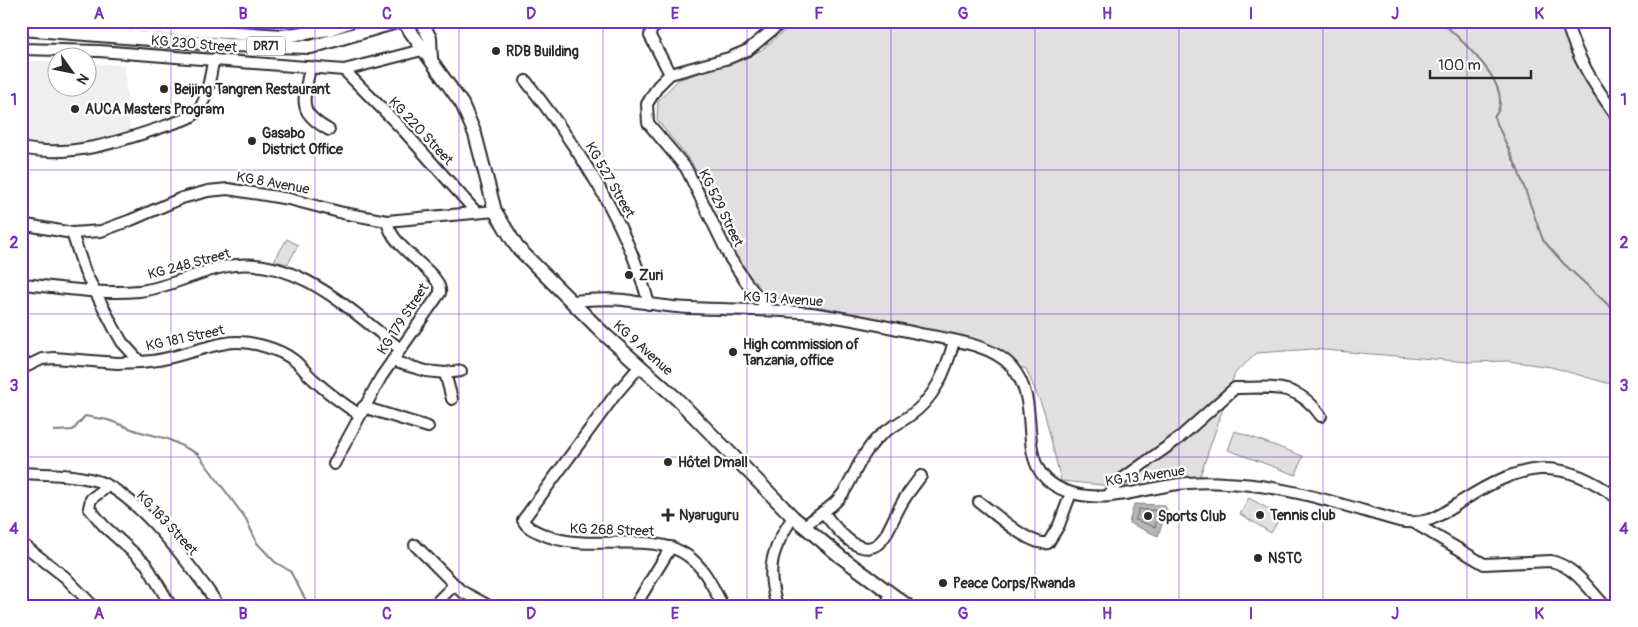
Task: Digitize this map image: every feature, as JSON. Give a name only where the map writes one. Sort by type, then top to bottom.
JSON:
[{"type":"main road","name":"DR71","points":[[59,21],[282,36],[319,30],[351,21]]},
{"type":"main road","name":"DR71","points":[[21,29],[175,41],[311,47],[402,21]]},
{"type":"main road","name":"KG 9 Avenue","points":[[402,21],[462,104],[474,134],[495,211],[517,247],[603,333],[752,473],[793,517],[889,600],[908,606]]},
{"type":"main road","name":"KG 9 Avenue","points":[[421,21],[430,38],[426,54]]},
{"type":"street","points":[[663,21],[651,30],[650,36],[670,74],[729,58],[748,50],[783,21]]},
{"type":"street","points":[[1566,21],[1580,60],[1591,82],[1617,117]]},
{"type":"street","points":[[174,56],[175,41]]},
{"type":"street","name":"KG 230 Street","points":[[21,49],[99,50],[344,70],[426,54]]},
{"type":"street","points":[[21,148],[55,152],[109,144],[196,115],[202,105],[214,59]]},
{"type":"street","points":[[310,67],[304,100],[306,113],[314,121],[329,130]]},
{"type":"street","name":"KG 220 Street","points":[[344,70],[404,131],[476,212]]},
{"type":"street","name":"KG 529 Street","points":[[670,74],[651,95],[647,104],[648,123],[686,168],[730,258],[746,282],[769,310]]},
{"type":"street","name":"KG 527 Street","points":[[526,81],[565,131],[611,207],[626,236],[649,304]]},
{"type":"street","name":"KG 8 Avenue","points":[[21,224],[72,233],[107,229],[182,198],[208,191],[228,189],[290,199],[343,214],[387,221],[495,211]]},
{"type":"street","name":"KG 179 Street","points":[[334,464],[361,411],[400,348],[440,293],[441,287],[433,276],[394,240],[389,232],[387,221]]},
{"type":"street","name":"KG 181 Street","points":[[72,233],[85,272],[122,342],[140,362],[165,360],[195,349],[227,342],[242,341],[266,346],[294,360],[312,379],[361,411],[428,427]]},
{"type":"street","name":"KG 248 Street","points":[[21,284],[97,292],[139,291],[166,286],[222,267],[248,264],[283,272],[319,287],[400,348]]},
{"type":"street","name":"KG 13 Avenue","points":[[572,301],[622,300],[649,304],[769,310],[858,320],[954,341],[996,354],[1012,366],[1021,380],[1026,396],[1036,468],[1052,483],[1071,493],[1108,496],[1188,483],[1232,483],[1302,492],[1399,521],[1416,524]]},
{"type":"street","points":[[804,526],[843,495],[868,449],[878,437],[926,403],[944,374],[954,341]]},
{"type":"street","points":[[21,369],[42,360],[54,358],[117,363],[140,362]]},
{"type":"street","points":[[392,361],[426,371],[461,371]]},
{"type":"street","name":"KG 268 Street","points":[[640,366],[615,394],[523,520],[530,529],[562,542],[647,544],[671,547],[687,555],[696,563],[723,606]]},
{"type":"street","points":[[445,372],[452,399]]},
{"type":"street","points":[[1108,496],[1118,482],[1150,461],[1235,388],[1288,390],[1310,401],[1321,416]]},
{"type":"street","points":[[1416,524],[1439,516],[1491,483],[1513,473],[1543,468],[1595,481],[1617,498]]},
{"type":"street","name":"KG 183 Street","points":[[21,473],[98,481],[108,486],[144,514],[192,570],[218,606]]},
{"type":"street","points":[[823,512],[850,543],[868,548],[878,544],[884,536],[906,497],[921,476]]},
{"type":"street","points":[[108,486],[91,499],[89,508],[104,526],[146,564],[171,606]]},
{"type":"street","points":[[980,502],[1023,534],[1037,543],[1043,544],[1048,543],[1054,536],[1071,493]]},
{"type":"street","points":[[777,606],[772,591],[770,565],[776,543],[793,517]]},
{"type":"street","points":[[1416,524],[1484,564],[1551,561],[1560,563],[1568,567],[1605,606]]},
{"type":"street","points":[[21,543],[60,572],[93,606]]},
{"type":"street","points":[[415,545],[454,585],[474,600],[488,606]]},
{"type":"street","points":[[635,606],[671,547]]},
{"type":"street","points":[[433,606],[454,585]]},
{"type":"shaded area","points":[[796,21],[1568,21],[1581,58],[1617,120],[1617,386],[1551,367],[1508,361],[1469,362],[1312,349],[1257,353],[1235,373],[1200,476],[1123,487],[1061,481],[1044,411],[1026,369],[875,318],[758,294],[740,269],[692,163],[657,120],[658,101],[678,80],[760,51]]},
{"type":"shaded area","name":"AUCA Masters Program","points":[[21,62],[48,62],[48,98],[98,98],[98,64],[124,65],[130,130],[59,149],[21,144]]},
{"type":"shaded area","points":[[287,239],[298,245],[288,264],[274,261]]},
{"type":"shaded area","points":[[1235,431],[1303,456],[1296,475],[1228,450]]},
{"type":"shaded area","name":"Tennis club","points":[[1249,498],[1281,516],[1271,533],[1240,514]]},
{"type":"water","name":"Sports Club","points":[[1134,504],[1164,505],[1167,510],[1158,536],[1129,523]]},
{"type":"waterway","points":[[1441,21],[1473,52],[1493,79],[1499,92],[1500,105],[1494,117],[1518,170],[1543,240],[1564,264],[1617,313]]},
{"type":"waterway","points":[[54,431],[73,430],[85,416],[108,420],[137,431],[168,439],[198,454],[246,519],[257,543],[275,562],[290,571],[309,606]]},
{"type":"place","name":"RDB Building","points":[[496,51]]},
{"type":"place","name":"Beijing Tangren Restaurant","points":[[164,89]]},
{"type":"place","name":"AUCA Masters Program","points":[[75,109]]},
{"type":"place","name":"Gasabo District Office","points":[[252,141]]},
{"type":"place","name":"Zuri","points":[[629,275]]},
{"type":"place","name":"High commission of Tanzania, office","points":[[733,352]]},
{"type":"place","name":"Hôtel Dmall","points":[[668,462]]},
{"type":"place","name":"Nyaruguru","points":[[668,515]]},
{"type":"place","name":"Tennis club","points":[[1260,515]]},
{"type":"place","name":"Sports Club","points":[[1148,516]]},
{"type":"place","name":"NSTC","points":[[1258,558]]},
{"type":"place","name":"Peace Corps/Rwanda","points":[[943,583]]}]
